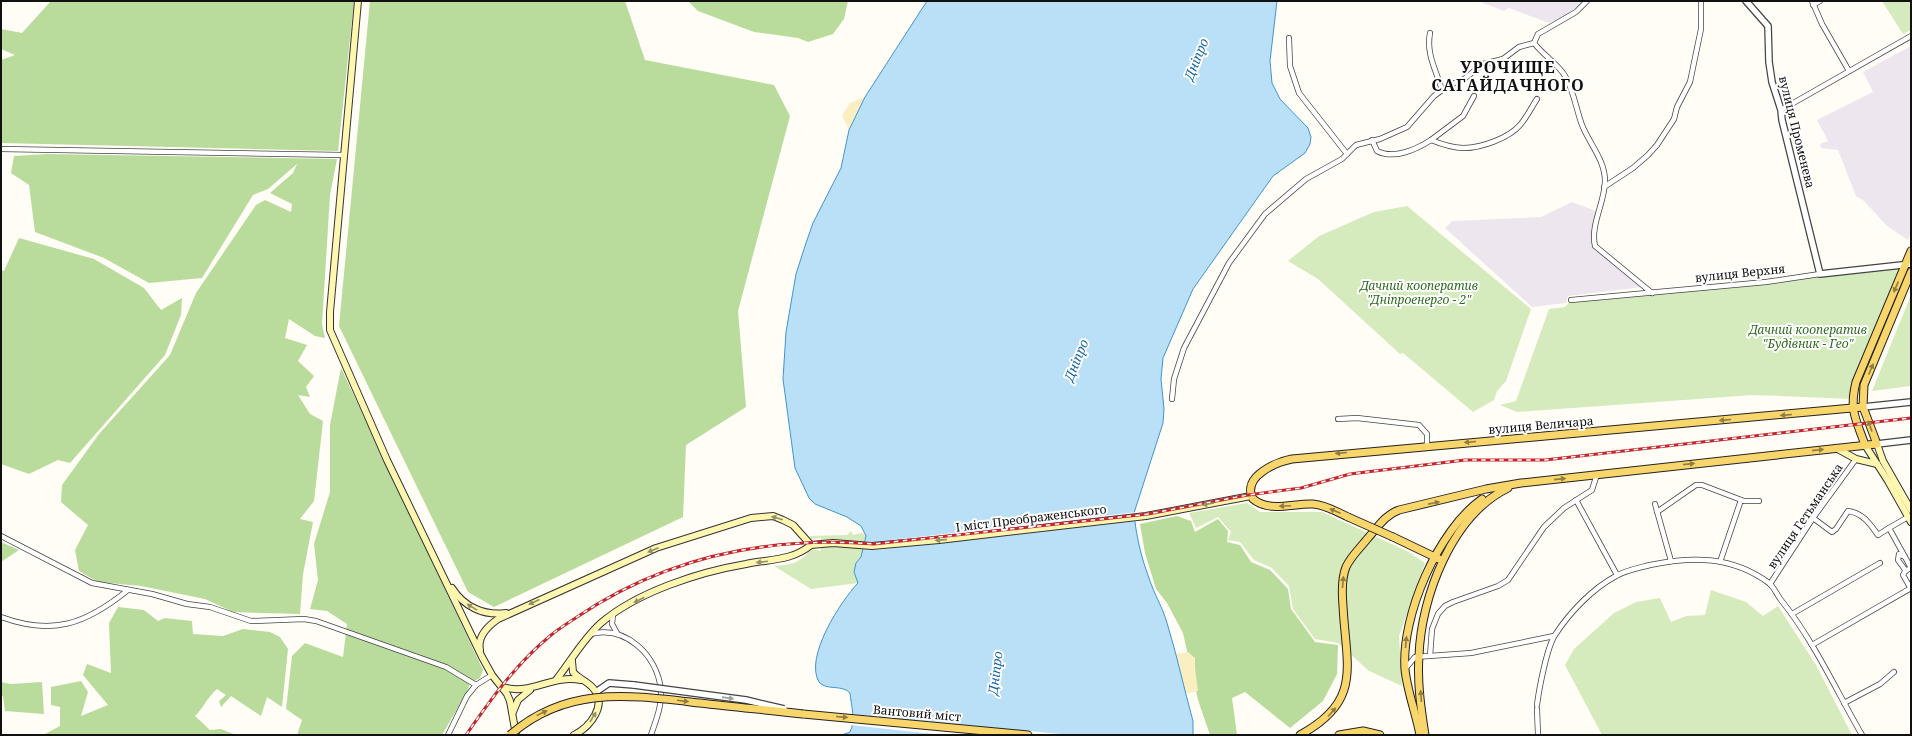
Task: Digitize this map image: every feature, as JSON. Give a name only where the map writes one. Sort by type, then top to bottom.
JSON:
[{"type":"main road","points":[[358,1],[343,155],[330,312],[330,330],[387,460],[482,657],[492,675],[502,687],[510,701],[513,726],[516,735]]},
{"type":"main road","points":[[1910,516],[1865,445],[1853,409],[1852,399],[1856,382],[1908,264],[1911,250]]},
{"type":"main road","points":[[1910,516],[1883,461],[1864,407],[1864,385],[1911,272]]},
{"type":"main road","name":"вулиця Величара","points":[[1249,497],[1252,486],[1258,475],[1269,466],[1279,462],[1331,454],[1864,407]]},
{"type":"main road","points":[[1300,735],[1317,726],[1328,717],[1342,697],[1346,685],[1348,668],[1343,587],[1346,566],[1386,516],[1399,510],[1486,489],[1521,483],[1877,444]]},
{"type":"main road","points":[[1836,448],[1856,459],[1877,464],[1883,461]]},
{"type":"main road","points":[[1420,735],[1405,669],[1406,645],[1409,622],[1431,566],[1446,540],[1469,508],[1487,495],[1521,483]]},
{"type":"main road","points":[[1425,735],[1418,657],[1426,611],[1432,588],[1442,564],[1459,532],[1481,504],[1504,490]]},
{"type":"main road","points":[[1249,497],[1261,504],[1272,506],[1314,504],[1348,517],[1436,557],[1442,564]]},
{"type":"main road","name":"I міст Преображенського","points":[[810,543],[872,546],[939,540],[1146,516],[1249,497]]},
{"type":"main road","points":[[482,657],[480,647],[481,637],[484,631],[498,618],[656,548],[751,518],[773,516],[793,525],[810,543],[787,558],[746,563],[677,583],[643,597],[613,614],[590,634],[556,680]]},
{"type":"main road","points":[[444,577],[454,591],[472,607],[491,614],[510,612]]},
{"type":"main road","points":[[574,656],[572,669],[576,676],[583,680],[596,692],[598,700],[597,712],[587,726],[574,735]]},
{"type":"main road","points":[[502,687],[519,690],[535,687],[556,680],[583,680]]},
{"type":"main road","points":[[512,714],[518,700],[535,687]]},
{"type":"main road","name":"Вантовий міст","points":[[510,735],[525,723],[556,707],[574,700],[610,695],[654,698],[803,714],[1028,735]]},
{"type":"main road","points":[[513,726],[520,735]]},
{"type":"main road","points":[[1339,735],[1364,731],[1380,735]]},
{"type":"street","points":[[1534,43],[1538,34],[1576,12],[1588,1]]},
{"type":"street","points":[[1604,187],[1633,168],[1648,155],[1657,145],[1674,119],[1677,107],[1690,82],[1701,29],[1701,1]]},
{"type":"street","name":"вулиця Променева","points":[[1746,1],[1768,26],[1772,82],[1781,110],[1782,120],[1820,274]]},
{"type":"street","points":[[1820,1],[1812,3],[1822,24],[1849,71]]},
{"type":"street","points":[[1430,32],[1428,42],[1429,53],[1442,90]]},
{"type":"street","points":[[1781,110],[1911,36]]},
{"type":"street","points":[[1289,38],[1290,66],[1299,92],[1347,154]]},
{"type":"street","points":[[1172,399],[1174,380],[1184,348],[1228,263],[1265,214],[1306,179],[1328,168],[1360,143],[1407,127],[1434,96],[1442,90],[1464,79],[1483,64],[1504,59],[1519,47],[1534,43]]},
{"type":"street","points":[[1534,43],[1542,54],[1564,74],[1572,91],[1583,127],[1603,169],[1604,187],[1595,236],[1595,246],[1652,292]]},
{"type":"street","points":[[1372,140],[1377,151],[1393,154],[1406,151],[1431,140],[1463,116],[1474,96]]},
{"type":"street","points":[[1431,140],[1440,144],[1463,148],[1473,147],[1501,138],[1520,126],[1537,99]]},
{"type":"street","points":[[1,149],[343,155]]},
{"type":"street","name":"вулиця Верхня","points":[[1571,300],[1766,282],[1908,264]]},
{"type":"street","points":[[1864,407],[1911,402]]},
{"type":"street","points":[[1338,419],[1358,418],[1420,425],[1427,434],[1427,445]]},
{"type":"street","points":[[1877,444],[1911,440]]},
{"type":"street","name":"вулиця Гетьманська","points":[[1770,584],[1813,518],[1856,459]]},
{"type":"street","points":[[1430,656],[1432,629],[1438,614],[1445,606],[1498,586],[1508,580],[1544,527],[1564,508],[1592,490],[1597,474]]},
{"type":"street","points":[[1656,512],[1696,486],[1702,485],[1741,500],[1759,501]]},
{"type":"street","points":[[1576,500],[1618,575]]},
{"type":"street","points":[[1720,562],[1741,500]]},
{"type":"street","points":[[1655,504],[1671,561]]},
{"type":"street","points":[[1813,518],[1832,532],[1836,529],[1848,511],[1858,514],[1867,520],[1878,534],[1910,516]]},
{"type":"street","points":[[1812,645],[1911,589],[1903,575],[1911,568],[1889,528]]},
{"type":"street","points":[[1,536],[92,584],[152,594],[188,604],[210,607],[251,621],[304,619],[316,621],[446,668],[476,685]]},
{"type":"street","points":[[1538,735],[1537,707],[1540,685],[1554,636],[1573,612],[1592,594],[1618,575],[1634,569],[1671,561],[1696,558],[1720,562],[1746,571],[1770,584],[1812,645],[1862,735]]},
{"type":"street","points":[[1792,614],[1880,563]]},
{"type":"street","points":[[1,617],[34,626],[64,625],[98,612],[128,590]]},
{"type":"street","points":[[613,614],[612,624],[617,634]]},
{"type":"street","points":[[590,634],[600,632],[617,634],[628,638],[641,649],[656,670],[661,691],[658,714],[651,735]]},
{"type":"street","points":[[1405,669],[1413,659],[1418,657],[1471,653],[1554,636]]},
{"type":"street","points":[[1844,703],[1880,684],[1894,672]]},
{"type":"street","points":[[448,735],[467,696],[476,685],[492,675]]},
{"type":"street","points":[[596,692],[609,683],[634,685],[746,700],[803,714]]},
{"type":"shaded area","points":[[1478,1],[1584,1],[1567,15],[1549,23],[1509,8],[1504,11]]},
{"type":"shaded area","points":[[1911,46],[1911,233],[1908,240],[1887,226],[1864,201],[1856,196],[1838,150],[1821,148],[1820,144],[1828,141],[1817,120],[1873,92],[1863,72]]},
{"type":"shaded area","points":[[1572,202],[1596,211],[1591,237],[1594,248],[1642,287],[1568,296],[1566,303],[1532,307],[1445,228],[1452,221],[1541,217]]},
{"type":"green space","points":[[51,1],[354,1],[338,151],[1,143],[1,60],[15,55],[1,49],[1,29],[22,33]]},
{"type":"green space","points":[[370,1],[625,1],[645,60],[774,85],[790,116],[738,311],[746,407],[686,445],[683,517],[494,607],[468,592],[339,326]]},
{"type":"green space","points":[[688,1],[848,1],[844,19],[833,34],[808,42],[798,38],[754,32],[698,11]]},
{"type":"green space","points":[[1882,1],[1911,1],[1911,30],[1903,34]]},
{"type":"green space","points":[[47,154],[337,159],[330,195],[322,324],[325,338],[315,336],[289,319],[285,338],[307,345],[298,361],[314,376],[306,387],[310,397],[298,395],[310,414],[323,421],[314,501],[300,519],[313,522],[303,574],[300,614],[233,612],[205,599],[141,586],[98,582],[79,571],[75,550],[88,525],[61,502],[62,485],[99,434],[170,355],[196,293],[256,205],[265,200],[291,212],[292,204],[270,193],[293,173],[297,164],[268,189],[253,195],[202,278],[149,283],[104,258],[35,232],[29,185],[11,173],[14,156]]},
{"type":"green space","name":"Дачний кооператив \"Дніпроенерго - 2\"","points":[[1407,206],[1531,309],[1506,381],[1497,391],[1494,400],[1473,412],[1403,353],[1400,354],[1318,279],[1288,261],[1319,236],[1374,212]]},
{"type":"green space","points":[[19,238],[94,259],[144,288],[161,310],[182,298],[181,315],[165,355],[70,463],[58,460],[29,474],[1,464],[1,270],[4,271]]},
{"type":"green space","name":"Дачний кооператив \"Будівник - Гео\"","points":[[1905,264],[1852,399],[1753,395],[1517,412],[1500,405],[1516,401],[1549,309],[1565,307],[1571,300]]},
{"type":"green space","points":[[1911,295],[1911,386],[1872,391]]},
{"type":"green space","points":[[341,368],[483,670],[480,678],[470,683],[467,692],[442,735],[297,735],[302,720],[286,709],[292,656],[305,643],[343,657],[347,624],[327,611],[310,609],[318,580],[314,544],[330,492],[330,425]]},
{"type":"green space","points":[[1247,503],[1260,512],[1322,512],[1407,551],[1425,563],[1399,636],[1402,686],[1369,671],[1338,643],[1315,639],[1293,609],[1289,586],[1272,568],[1254,560],[1240,542],[1228,540],[1231,532],[1218,517],[1196,528],[1189,513]]},
{"type":"green space","points":[[1177,516],[1191,521],[1195,532],[1218,519],[1228,531],[1227,542],[1240,545],[1251,562],[1270,570],[1288,589],[1291,609],[1315,642],[1338,645],[1337,674],[1323,701],[1290,728],[1245,692],[1232,698],[1237,735],[1210,735],[1198,700],[1183,633],[1167,603],[1156,589],[1145,553],[1140,524]]},
{"type":"green space","points":[[851,531],[853,535],[862,533],[866,536],[861,557],[856,563],[858,583],[811,589],[774,566],[795,562],[807,554],[811,549],[821,551],[821,538],[811,539],[810,536],[847,535]]},
{"type":"green space","points":[[1,542],[19,550],[1,562]]},
{"type":"green space","points":[[1711,590],[1746,602],[1763,616],[1778,606],[1816,665],[1852,735],[1602,735],[1565,665],[1574,649],[1614,613],[1636,602],[1660,598],[1671,622],[1686,616],[1705,615]]},
{"type":"green space","points":[[118,607],[144,610],[158,621],[165,618],[192,621],[193,634],[223,636],[243,629],[270,632],[280,637],[288,649],[282,707],[267,697],[261,716],[231,696],[221,707],[219,701],[226,695],[217,689],[195,716],[210,730],[221,729],[236,735],[43,735],[60,726],[60,707],[51,705],[51,687],[81,681],[88,692],[81,716],[108,705],[83,675],[87,664],[111,673],[109,623]]},
{"type":"green space","points":[[1,682],[11,684],[42,682],[44,714],[5,711],[3,696],[1,695]]},
{"type":"sand","points":[[865,97],[849,130],[842,116],[850,103]]},
{"type":"sand","points":[[1188,652],[1195,658],[1198,691],[1186,694],[1175,654]]},
{"type":"water","name":"Дніпро","points":[[927,1],[1277,1],[1270,61],[1272,83],[1280,99],[1308,128],[1311,137],[1310,144],[1305,153],[1273,176],[1193,289],[1163,358],[1161,379],[1164,409],[1163,423],[1134,513],[1144,562],[1151,584],[1165,617],[1174,647],[1193,721],[1193,735],[842,735],[850,732],[853,723],[850,693],[847,690],[822,685],[819,682],[816,671],[816,659],[820,644],[834,616],[858,583],[854,572],[856,563],[861,557],[866,536],[861,526],[847,517],[815,504],[809,498],[795,468],[783,379],[786,332],[796,274],[813,223],[841,168],[849,130],[865,97]]},
{"type":"pier","points":[[1137,512],[1137,521],[876,550],[861,549],[863,541],[874,542]]},
{"type":"pier","points":[[851,714],[1070,735],[943,735],[850,725]]},
{"type":"railway","points":[[466,735],[515,670],[526,658],[560,628],[611,596],[646,579],[682,565],[719,555],[757,548],[795,544],[834,542],[874,544],[1148,514],[1248,495],[1301,488],[1350,474],[1465,460],[1545,460],[1911,418]]},
{"type":"district","name":"УРОЧИЩЕ САГАЙДАЧНОГО","points":[[1508,76]]}]
